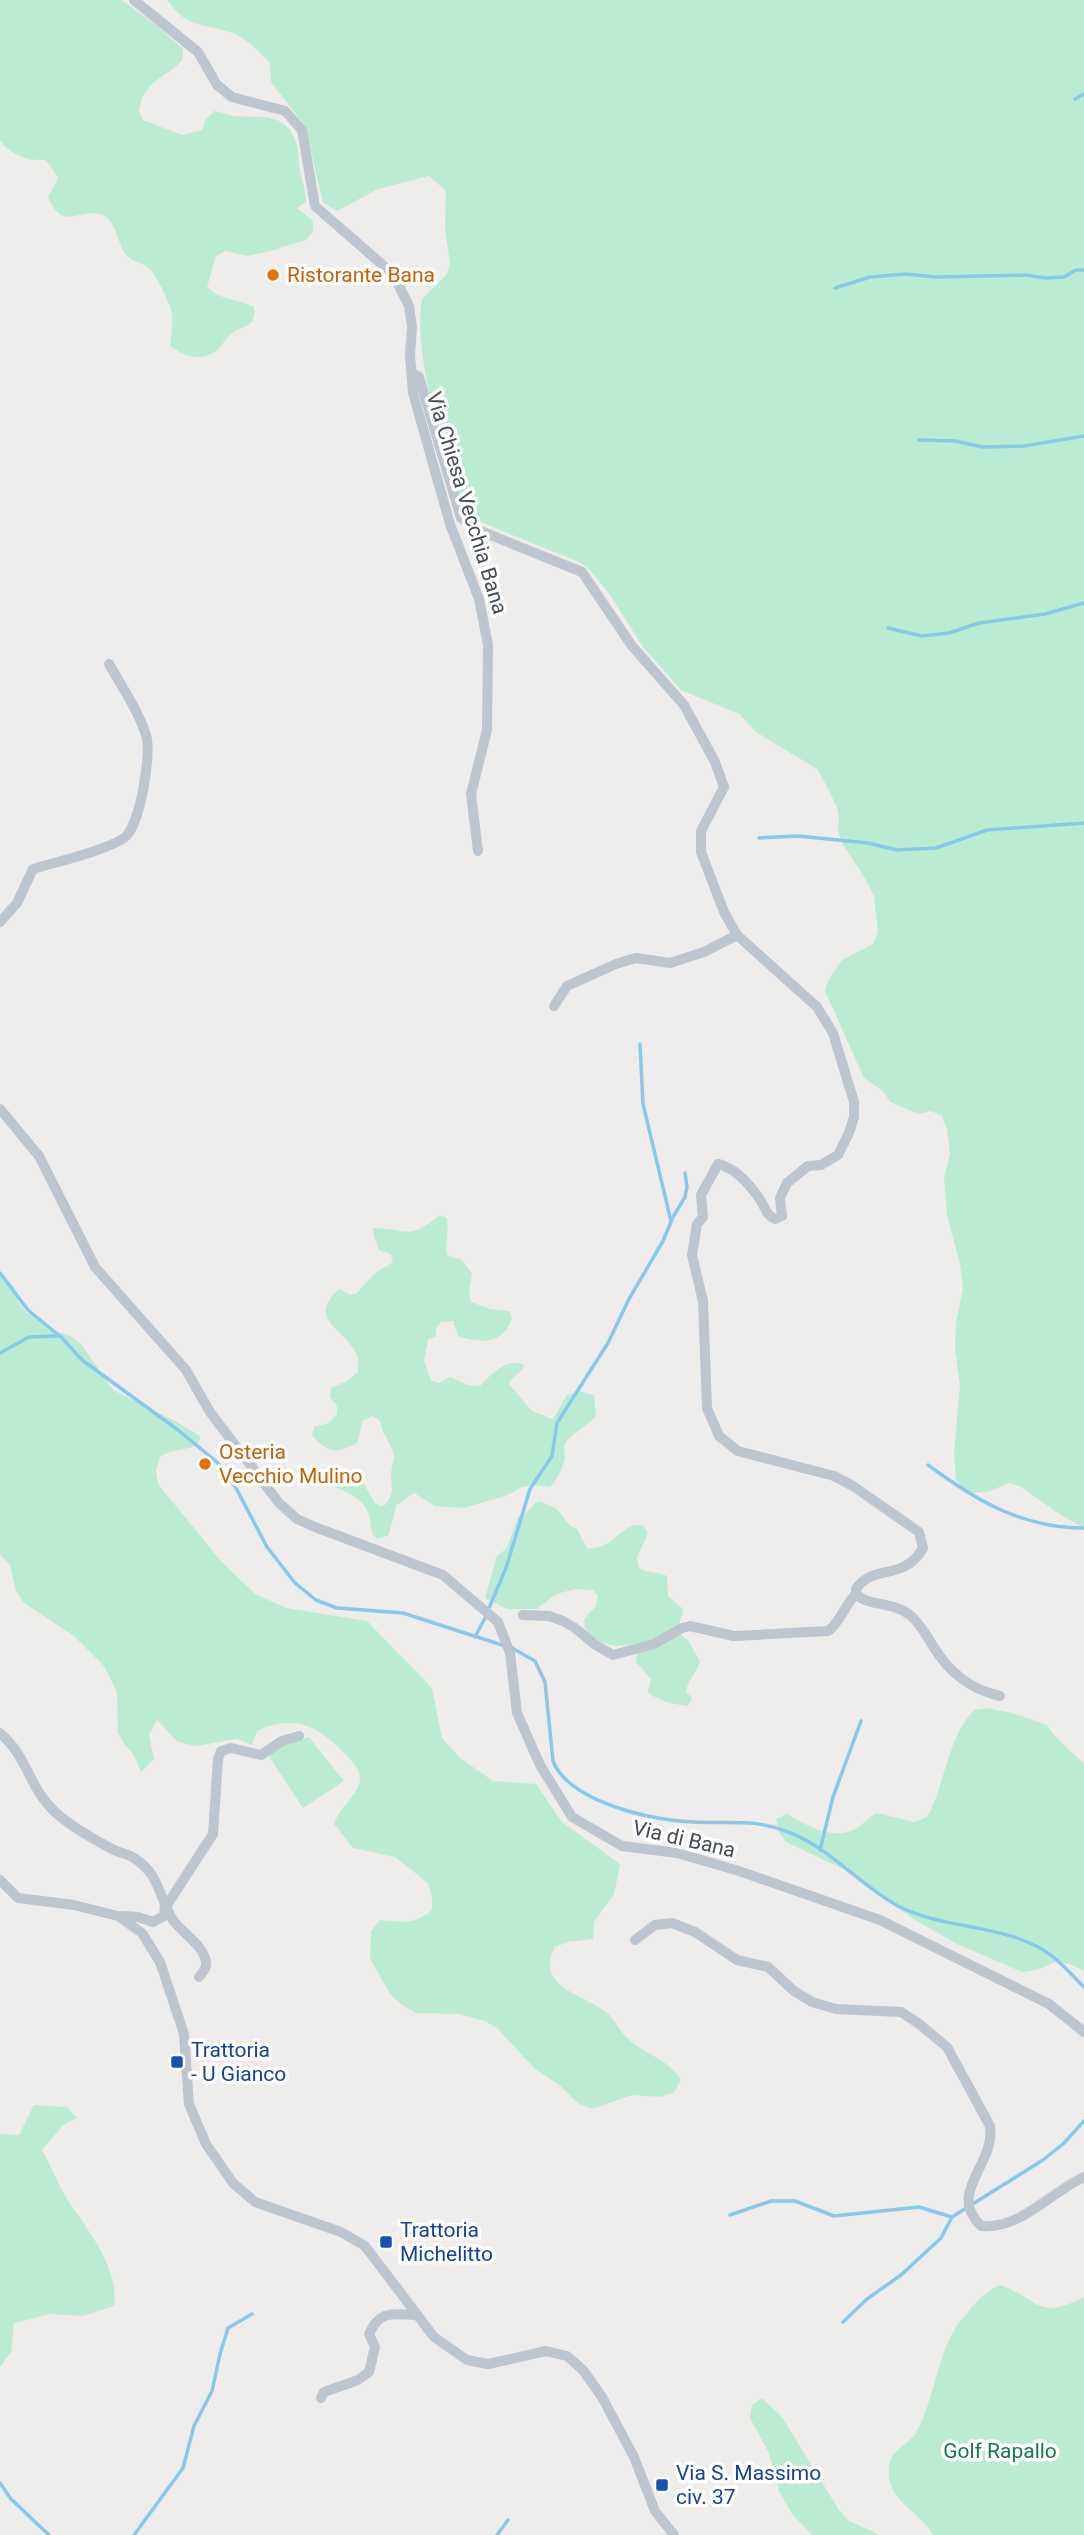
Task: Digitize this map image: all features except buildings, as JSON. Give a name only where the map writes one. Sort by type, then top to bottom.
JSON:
[{"type":"street","name":"Via Chiesa Vecchia Bana","points":[[134,0],[198,52],[217,85],[232,97],[285,111],[302,130],[315,206],[394,274],[409,306],[413,393],[450,524],[479,599],[488,645],[487,730],[471,794],[478,851]]},
{"type":"street","points":[[411,372],[419,377],[461,518],[478,530],[582,572],[632,646],[684,705],[724,787],[701,831],[701,852],[724,912],[737,935],[826,1018],[855,1102],[849,1133],[838,1156],[821,1165],[808,1166],[787,1183],[780,1198],[782,1216],[775,1219],[768,1216],[761,1201],[730,1167],[718,1164],[701,1195],[703,1217],[696,1224],[692,1255],[702,1301],[707,1408],[719,1436],[738,1451],[834,1476],[853,1486],[919,1532],[923,1548],[907,1567],[863,1581],[844,1608],[836,1627],[828,1631],[734,1636],[690,1626],[654,1644],[613,1655],[563,1620],[549,1616],[523,1615]]},
{"type":"street","points":[[0,922],[18,903],[33,869],[109,845],[125,837],[133,829],[141,799],[147,738],[109,664]]},
{"type":"street","points":[[554,1006],[567,986],[616,964],[636,958],[670,963],[704,952],[737,935]]},
{"type":"street","name":"Via di Bana","points":[[0,1109],[40,1156],[95,1267],[186,1370],[210,1412],[279,1503],[297,1519],[443,1575],[498,1622],[510,1653],[517,1713],[540,1765],[572,1817],[622,1846],[677,1853],[739,1871],[880,1920],[1049,2004],[1084,2032]]},
{"type":"street","points":[[856,1594],[864,1601],[891,1605],[910,1615],[956,1675],[969,1684],[1000,1696]]},
{"type":"street","points":[[0,1733],[13,1744],[35,1787],[55,1812],[108,1846],[133,1857],[154,1877],[173,1920],[202,1953],[206,1962],[205,1970],[199,1977]]},
{"type":"street","points":[[0,1880],[18,1898],[74,1905],[153,1922],[160,1920],[166,1910],[166,1902],[213,1834],[218,1759],[221,1751],[231,1748],[261,1755],[282,1741],[299,1736]]},
{"type":"street","points":[[118,1916],[142,1933],[160,1962],[184,2034],[189,2104],[206,2144],[233,2183],[255,2202],[341,2232],[365,2246],[434,2337],[467,2360],[488,2364],[546,2351],[567,2356],[583,2370],[602,2397],[634,2457],[655,2511],[674,2535]]},
{"type":"street","points":[[635,1940],[656,1925],[672,1923],[695,1932],[737,1960],[768,1967],[794,1991],[812,2002],[836,2010],[901,2012],[918,2022],[947,2047],[990,2126],[992,2137],[989,2148],[967,2195],[973,2219],[981,2226],[1002,2225],[1015,2220],[1084,2177]]},
{"type":"street","points":[[321,2398],[324,2392],[358,2380],[369,2372],[374,2347],[369,2334],[372,2327],[383,2317],[394,2312],[417,2315]]},
{"type":"green space","points":[[0,0],[122,0],[183,49],[183,59],[145,93],[139,111],[143,120],[182,135],[202,130],[206,119],[214,111],[235,116],[271,118],[285,125],[291,132],[297,145],[306,198],[306,202],[297,208],[313,221],[313,232],[306,240],[267,252],[247,256],[226,251],[216,256],[207,287],[218,295],[254,307],[254,314],[248,325],[229,336],[216,351],[193,357],[170,346],[172,314],[158,280],[150,269],[127,256],[107,218],[94,213],[72,216],[60,214],[48,197],[58,178],[50,165],[44,160],[32,160],[18,155],[0,140]]},
{"type":"green space","points":[[167,0],[1084,0],[1084,1528],[1021,1487],[1009,1483],[988,1492],[975,1493],[964,1490],[956,1480],[954,1454],[960,1385],[955,1349],[956,1323],[963,1288],[960,1264],[947,1215],[944,1177],[950,1154],[947,1129],[942,1116],[931,1111],[919,1114],[890,1102],[884,1092],[864,1078],[825,991],[828,980],[842,960],[873,944],[878,932],[874,896],[842,843],[838,831],[837,807],[817,769],[756,732],[739,714],[681,690],[643,647],[610,595],[589,569],[579,562],[468,517],[433,409],[426,379],[420,322],[422,299],[446,275],[450,264],[445,227],[446,191],[429,176],[378,189],[337,211],[323,203],[305,126],[271,82],[270,63],[241,37],[188,20]]},
{"type":"green space","points":[[440,1215],[447,1218],[447,1255],[462,1260],[472,1273],[469,1294],[471,1302],[490,1309],[509,1311],[512,1318],[503,1333],[483,1341],[458,1336],[453,1321],[441,1322],[436,1328],[436,1336],[428,1340],[424,1361],[431,1380],[439,1383],[450,1377],[468,1385],[480,1386],[500,1368],[518,1363],[524,1365],[523,1368],[509,1384],[532,1411],[552,1419],[567,1395],[579,1391],[594,1395],[596,1416],[566,1442],[563,1465],[550,1487],[522,1487],[508,1495],[464,1508],[435,1506],[414,1493],[396,1506],[389,1535],[377,1539],[372,1532],[365,1506],[348,1493],[328,1485],[324,1476],[326,1473],[351,1472],[359,1475],[374,1502],[385,1505],[392,1490],[394,1456],[380,1421],[373,1416],[362,1421],[358,1442],[345,1449],[328,1449],[312,1435],[314,1427],[329,1423],[337,1414],[337,1406],[330,1397],[331,1388],[347,1381],[358,1372],[357,1355],[331,1324],[326,1308],[339,1289],[350,1295],[357,1293],[374,1274],[393,1262],[391,1254],[379,1250],[373,1228],[414,1231]]},
{"type":"green space","points":[[0,1272],[14,1287],[18,1301],[26,1312],[45,1323],[49,1329],[70,1336],[81,1344],[113,1390],[200,1436],[199,1443],[194,1446],[160,1457],[156,1470],[158,1484],[220,1560],[255,1594],[286,1608],[367,1621],[432,1688],[442,1738],[460,1758],[493,1781],[536,1784],[562,1822],[620,1864],[614,1894],[594,1922],[593,1939],[568,1942],[555,1947],[550,1961],[551,1972],[564,1988],[607,2013],[634,2044],[670,2067],[681,2080],[674,2092],[661,2097],[632,2095],[592,2109],[579,2104],[558,2084],[535,2069],[497,2028],[485,2021],[458,2014],[416,2013],[391,1995],[370,1959],[371,1931],[380,1920],[408,1921],[426,1915],[432,1910],[432,1897],[428,1883],[395,1857],[353,1848],[334,1824],[357,1789],[360,1777],[350,1759],[322,1734],[303,1725],[282,1724],[257,1731],[252,1745],[237,1739],[195,1746],[178,1742],[157,1720],[149,1735],[154,1759],[141,1772],[134,1755],[118,1733],[117,1692],[104,1666],[74,1636],[24,1603],[16,1591],[10,1565],[0,1555]]},
{"type":"green space","points":[[540,1501],[557,1509],[570,1526],[577,1529],[587,1548],[604,1545],[629,1527],[643,1526],[648,1533],[637,1558],[638,1566],[667,1576],[668,1596],[683,1609],[678,1633],[688,1640],[700,1661],[687,1688],[686,1692],[692,1698],[688,1706],[668,1703],[649,1694],[651,1679],[636,1662],[637,1650],[633,1644],[608,1644],[595,1639],[585,1629],[584,1619],[595,1607],[598,1596],[593,1590],[576,1589],[560,1593],[537,1609],[507,1609],[485,1598],[497,1556],[507,1548],[518,1517]]},
{"type":"green space","points":[[988,1708],[1047,1725],[1084,1764],[1084,1971],[1057,1962],[1022,1972],[955,1943],[912,1918],[843,1869],[786,1842],[779,1832],[776,1819],[787,1814],[820,1830],[838,1833],[855,1829],[877,1813],[914,1822],[927,1817],[952,1748],[965,1722],[974,1710]]},
{"type":"green space","points":[[309,1737],[344,1781],[303,1808],[270,1758],[271,1750]]},
{"type":"green space","points":[[34,2105],[67,2107],[77,2118],[63,2125],[42,2150],[64,2194],[106,2261],[114,2291],[114,2306],[83,2316],[51,2314],[14,2323],[11,2352],[0,2367],[0,2134],[19,2135]]},
{"type":"green space","name":"Golf Rapallo","points":[[1000,2285],[1048,2308],[1069,2304],[1084,2297],[1084,2535],[933,2535],[901,2501],[891,2486],[891,2460],[918,2429],[951,2336],[979,2300]]},
{"type":"green space","points":[[762,2398],[782,2417],[839,2510],[849,2521],[880,2535],[812,2535],[792,2514],[779,2491],[769,2453],[750,2418],[752,2405]]},
{"type":"waterway","points":[[1075,99],[1084,94]]},
{"type":"waterway","points":[[835,288],[870,277],[906,274],[935,277],[1025,275],[1046,278],[1064,277],[1076,270],[1084,270]]},
{"type":"waterway","points":[[919,440],[955,441],[983,447],[1024,446],[1084,436]]},
{"type":"waterway","points":[[888,628],[922,636],[949,633],[979,623],[1045,614],[1084,603]]},
{"type":"waterway","points":[[759,838],[798,836],[868,843],[897,850],[936,848],[987,830],[1084,823]]},
{"type":"waterway","points":[[640,1044],[643,1104],[671,1221]]},
{"type":"waterway","points":[[489,1608],[506,1568],[530,1489],[552,1456],[557,1423],[608,1343],[629,1299],[663,1241],[685,1197],[685,1173]]},
{"type":"waterway","points":[[0,1273],[28,1310],[62,1338],[82,1360],[178,1430],[218,1463],[236,1488],[267,1547],[295,1583],[316,1600],[337,1608],[403,1613],[505,1646]]},
{"type":"waterway","points":[[0,1353],[29,1337],[57,1336]]},
{"type":"waterway","points":[[928,1465],[983,1501],[1020,1518],[1062,1527],[1084,1528]]},
{"type":"waterway","points":[[475,1637],[485,1618]]},
{"type":"waterway","points":[[512,1648],[535,1661],[545,1682],[553,1761],[562,1775],[576,1788],[614,1807],[657,1818],[752,1823],[788,1832],[831,1856],[870,1888],[898,1906],[914,1913],[1002,1934],[1036,1946],[1056,1959],[1084,1987]]},
{"type":"waterway","points":[[820,1850],[833,1797],[861,1721]]},
{"type":"waterway","points":[[843,2322],[941,2238],[952,2217],[1043,2160],[1063,2144],[1084,2121]]},
{"type":"waterway","points":[[730,2215],[771,2201],[795,2201],[834,2216],[919,2207],[952,2217]]},
{"type":"waterway","points":[[134,2535],[183,2468],[194,2426],[212,2391],[228,2328],[252,2314]]},
{"type":"waterway","points":[[0,2483],[11,2499],[49,2535]]},
{"type":"waterway","points":[[497,2535],[508,2520]]},
{"type":"place","name":"Ristorante Bana","points":[[273,275]]},
{"type":"place","name":"Osteria Vecchio Mulino","points":[[205,1464]]},
{"type":"place","name":"Trattoria - U Gianco","points":[[177,2062]]},
{"type":"place","name":"Trattoria Michelitto","points":[[386,2242]]},
{"type":"place","name":"Via S. Massimo civ. 37","points":[[662,2485]]}]
